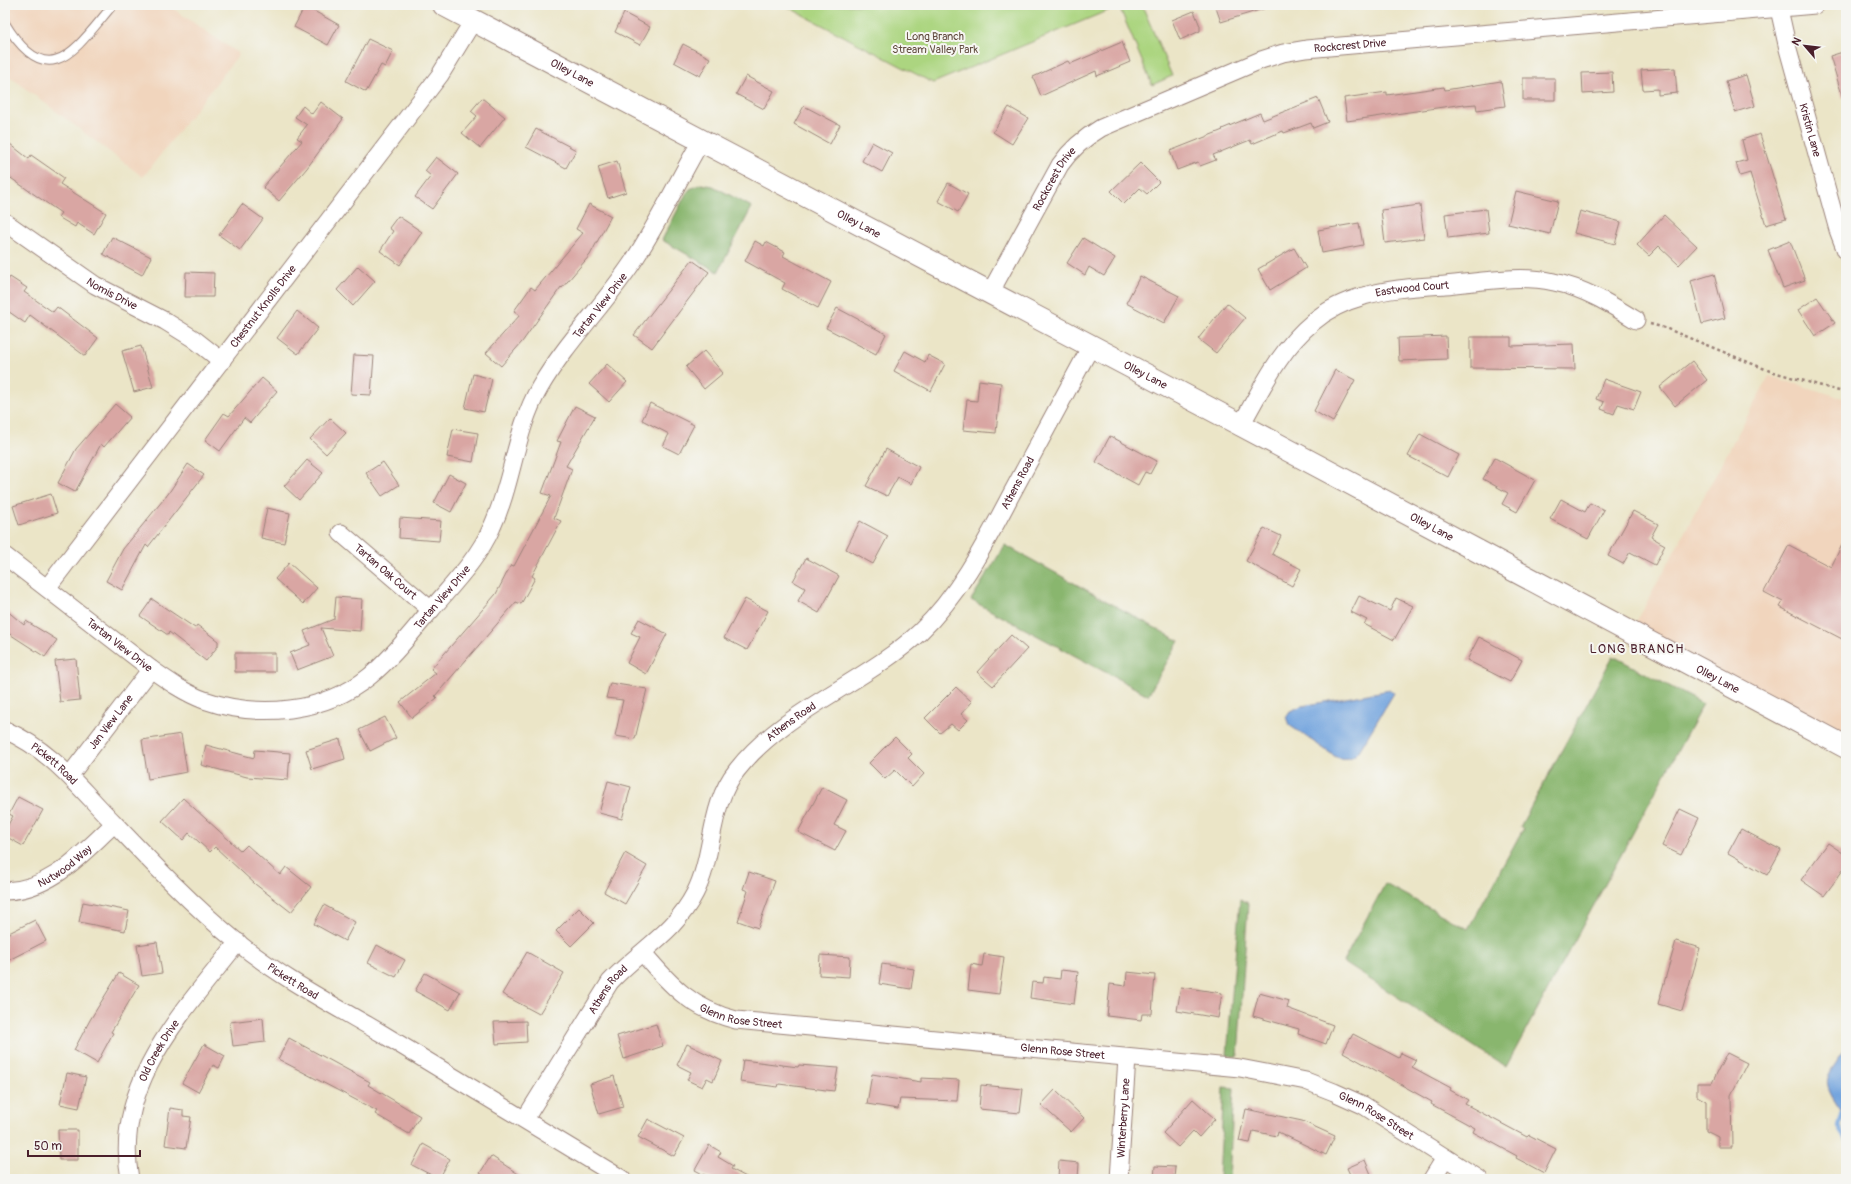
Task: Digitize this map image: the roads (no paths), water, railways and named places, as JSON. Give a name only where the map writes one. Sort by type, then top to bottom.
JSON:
[{"type":"main road","name":"Olley Lane","points":[[444,5],[1241,425],[1846,747]]},
{"type":"street","name":"Rockcrest Drive","points":[[990,293],[1060,165],[1069,152],[1084,138],[1101,128],[1261,60],[1283,53],[1306,49],[1815,5]]},
{"type":"street","name":"Kristin Lane","points":[[1779,9],[1788,49],[1838,230],[1846,251]]},
{"type":"street","name":"Chestnut Knolls Drive","points":[[47,588],[440,75],[473,21]]},
{"type":"street","name":"Tartan View Drive","points":[[5,556],[151,669],[174,685],[202,699],[224,706],[264,711],[304,707],[338,695],[370,677],[392,655],[467,568],[492,528],[504,497],[525,422],[541,386],[634,261],[701,141]]},
{"type":"street","name":"Nomis Drive","points":[[5,222],[95,285],[165,321],[222,361]]},
{"type":"street","name":"Eastwood Court","points":[[1241,425],[1273,368],[1299,334],[1329,310],[1366,295],[1412,288],[1489,281],[1542,280],[1573,286],[1603,300],[1636,320]]},
{"type":"street","name":"Athens Road","points":[[525,1119],[610,982],[622,968],[643,953],[676,923],[696,892],[705,863],[715,812],[724,790],[736,770],[752,752],[774,733],[903,647],[939,611],[958,586],[985,545],[1091,346]]},
{"type":"street","name":"Tartan Oak Court","points":[[341,533],[430,610]]},
{"type":"street","name":"Jan View Lane","points":[[70,775],[151,669]]},
{"type":"street","name":"Pickett Road","points":[[5,730],[22,737],[43,751],[70,775],[114,824],[196,905],[238,942],[312,992],[525,1119],[622,1179]]},
{"type":"street","name":"Nutwood Way","points":[[5,891],[25,889],[47,881],[62,871],[114,824]]},
{"type":"street","name":"Old Creek Drive","points":[[130,1179],[128,1156],[130,1122],[135,1101],[147,1068],[166,1035],[238,942]]},
{"type":"street","name":"Glenn Rose Street","points":[[643,953],[667,982],[683,996],[708,1011],[736,1020],[1240,1068],[1306,1081],[1362,1105],[1479,1179]]},
{"type":"street","name":"Winterberry Lane","points":[[1119,1179],[1127,1058]]},
{"type":"street","points":[[1432,1179],[1445,1158]]},
{"type":"lane","points":[[5,23],[28,53],[46,61],[53,62],[64,58],[74,51],[113,5]]},
{"type":"water","points":[[1390,690],[1394,693],[1359,751],[1354,756],[1349,758],[1336,757],[1289,725],[1286,717],[1290,711],[1302,706]]},
{"type":"water","points":[[1846,1049],[1846,1114],[1842,1112],[1830,1093],[1828,1080],[1829,1074],[1833,1067]]},
{"type":"waterway","name":"LONG BRANCH","points":[[1842,1112],[1838,1126],[1846,1139]]},
{"type":"district","name":"LONG BRANCH","points":[[1637,648]]},
{"type":"park label","name":"Long Branch Stream Valley Park","points":[[935,42]]}]
